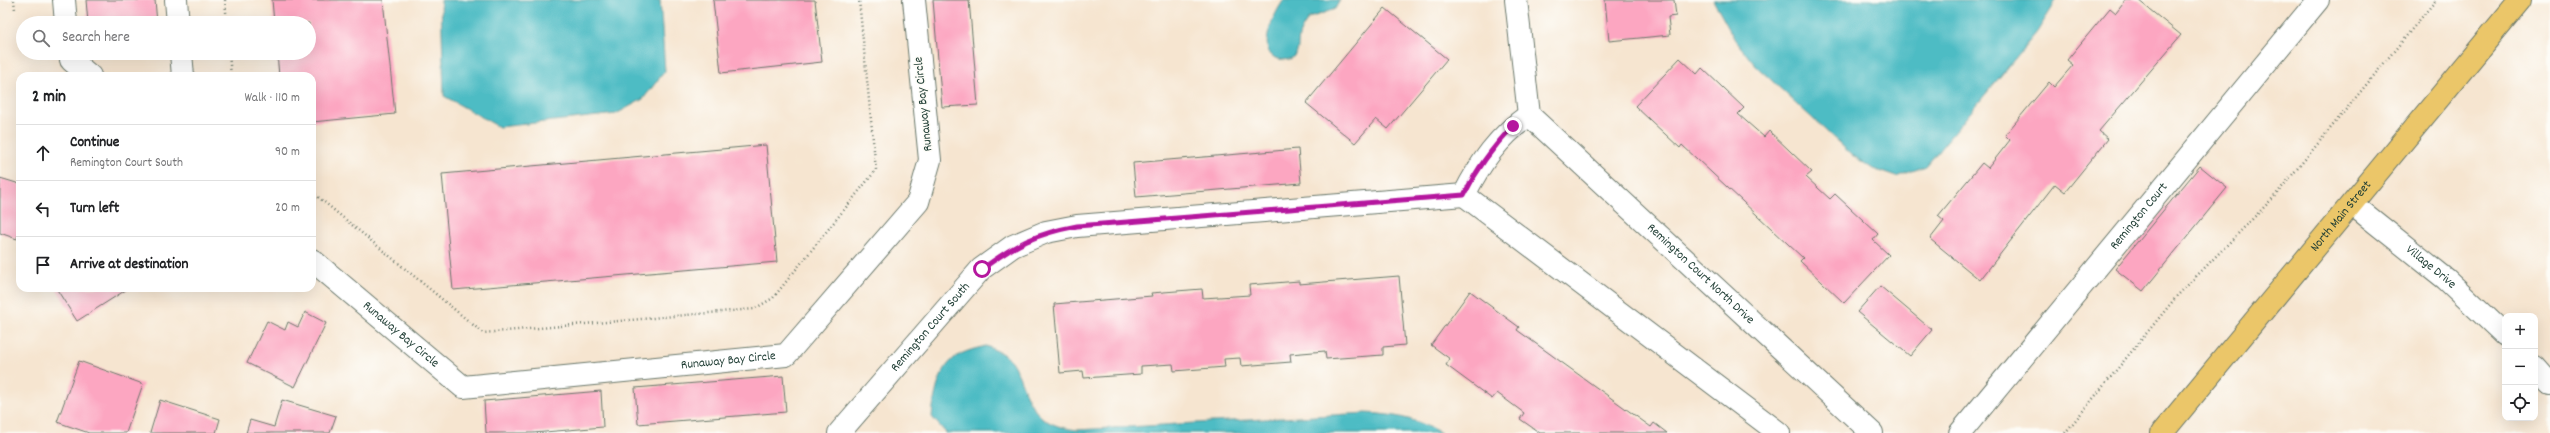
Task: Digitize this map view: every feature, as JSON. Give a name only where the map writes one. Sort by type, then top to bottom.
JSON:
[{"type":"main road","name":"North Main Street","points":[[2162,433],[2520,0]]},
{"type":"street","points":[[64,0],[65,16]]},
{"type":"street","points":[[176,0],[177,16]]},
{"type":"street","name":"Runaway Bay Circle","points":[[316,263],[463,387],[786,355],[918,202],[930,160],[914,0]]},
{"type":"street","points":[[1516,0],[1528,115],[1513,126],[1492,148],[1475,172],[1464,195],[1779,433]]},
{"type":"street","name":"Remington Court","points":[[1960,433],[2318,0]]},
{"type":"street","points":[[72,60],[86,72]]},
{"type":"street","points":[[182,60],[183,72]]},
{"type":"street","name":"Remington Court North Drive","points":[[1528,115],[1872,433]]},
{"type":"street","name":"Remington Court South","points":[[839,433],[982,269],[1013,246],[1046,232],[1077,226],[1464,195]]},
{"type":"street","name":"Village Drive","points":[[2352,204],[2446,279],[2502,332]]},
{"type":"street","points":[[2538,370],[2550,384]]},
{"type":"path","points":[[14,0],[15,10]]},
{"type":"path","points":[[225,0],[226,16]]},
{"type":"path","points":[[316,195],[483,333],[754,309],[774,298],[876,170],[859,0]]},
{"type":"path","points":[[2065,433],[2178,296],[2274,197],[2436,0]]},
{"type":"path","points":[[230,60],[231,72]]},
{"type":"water","points":[[441,0],[660,0],[665,71],[643,99],[616,114],[499,127],[444,96]]},
{"type":"water","points":[[1284,0],[1340,0],[1335,9],[1309,18],[1300,32],[1297,52],[1292,58],[1284,60],[1272,55],[1268,49],[1267,41],[1272,22]]},
{"type":"water","points":[[1713,0],[2057,0],[2037,32],[1926,166],[1896,177],[1873,169],[1852,155],[1755,65],[1735,40]]},
{"type":"water","points":[[986,346],[1004,355],[1014,365],[1028,398],[1039,414],[1045,420],[1064,428],[1077,430],[1366,413],[1405,418],[1441,433],[946,433],[932,417],[935,396],[942,373],[950,362],[958,356],[967,351]]},
{"type":"building","points":[[86,0],[155,0],[156,16],[87,16]]},
{"type":"building","points":[[272,0],[383,0],[395,114],[316,122],[316,72],[279,72],[278,60],[316,60],[316,16],[273,16]]},
{"type":"building","points":[[713,0],[815,0],[822,62],[721,73]]},
{"type":"building","points":[[933,0],[969,0],[978,105],[942,107]]},
{"type":"building","points":[[1605,0],[1674,0],[1676,16],[1668,17],[1670,35],[1609,41]]},
{"type":"building","points":[[2126,0],[2138,0],[2181,35],[2099,131],[2108,139],[2065,192],[2055,184],[1980,280],[1930,239],[1944,221],[1938,216],[1982,163],[1988,168],[2010,140],[2005,135],[2049,82],[2054,87],[2073,65],[2067,60],[2110,8],[2116,13]]},
{"type":"building","points":[[1385,8],[1447,59],[1388,129],[1376,119],[1355,143],[1306,103]]},
{"type":"building","points":[[1680,58],[1697,74],[1702,68],[1744,108],[1738,114],[1764,137],[1769,131],[1812,172],[1806,177],[1830,199],[1835,194],[1878,234],[1873,240],[1889,255],[1844,303],[1800,261],[1803,258],[1682,145],[1680,148],[1635,106]]},
{"type":"building","points":[[766,145],[777,262],[453,290],[442,174]]},
{"type":"building","points":[[1298,149],[1301,183],[1136,197],[1133,163]]},
{"type":"building","points":[[2200,166],[2227,188],[2143,291],[2115,269]]},
{"type":"building","points":[[0,178],[16,183],[16,239],[0,233]]},
{"type":"building","points":[[1399,276],[1405,345],[1383,347],[1383,355],[1326,359],[1325,351],[1290,354],[1291,362],[1241,366],[1240,358],[1224,359],[1225,367],[1174,371],[1173,364],[1141,366],[1141,374],[1084,378],[1083,371],[1060,373],[1054,304],[1152,296],[1151,293],[1202,289],[1203,298],[1250,295],[1249,285],[1299,281],[1299,284]]},
{"type":"building","points":[[1880,286],[1932,330],[1910,356],[1857,312]]},
{"type":"building","points":[[1470,291],[1519,327],[1517,330],[1651,427],[1654,423],[1667,433],[1540,433],[1520,419],[1524,413],[1497,393],[1492,399],[1446,365],[1450,359],[1431,345]]},
{"type":"building","points":[[59,292],[123,292],[77,321]]},
{"type":"building","points":[[305,312],[326,323],[295,387],[247,363],[267,321],[285,330],[288,322],[298,327]]},
{"type":"building","points":[[79,361],[143,384],[126,433],[89,433],[57,422]]},
{"type":"building","points":[[783,376],[786,412],[638,424],[635,388]]},
{"type":"building","points":[[601,391],[603,427],[533,433],[486,433],[484,401]]},
{"type":"building","points":[[160,400],[220,419],[216,433],[150,433]]},
{"type":"building","points":[[282,400],[336,416],[330,433],[246,433],[250,420],[274,427]]},
{"type":"route","points":[[982,269],[1013,246],[1046,232],[1077,226],[1464,195],[1475,172],[1492,148],[1513,126]]}]
